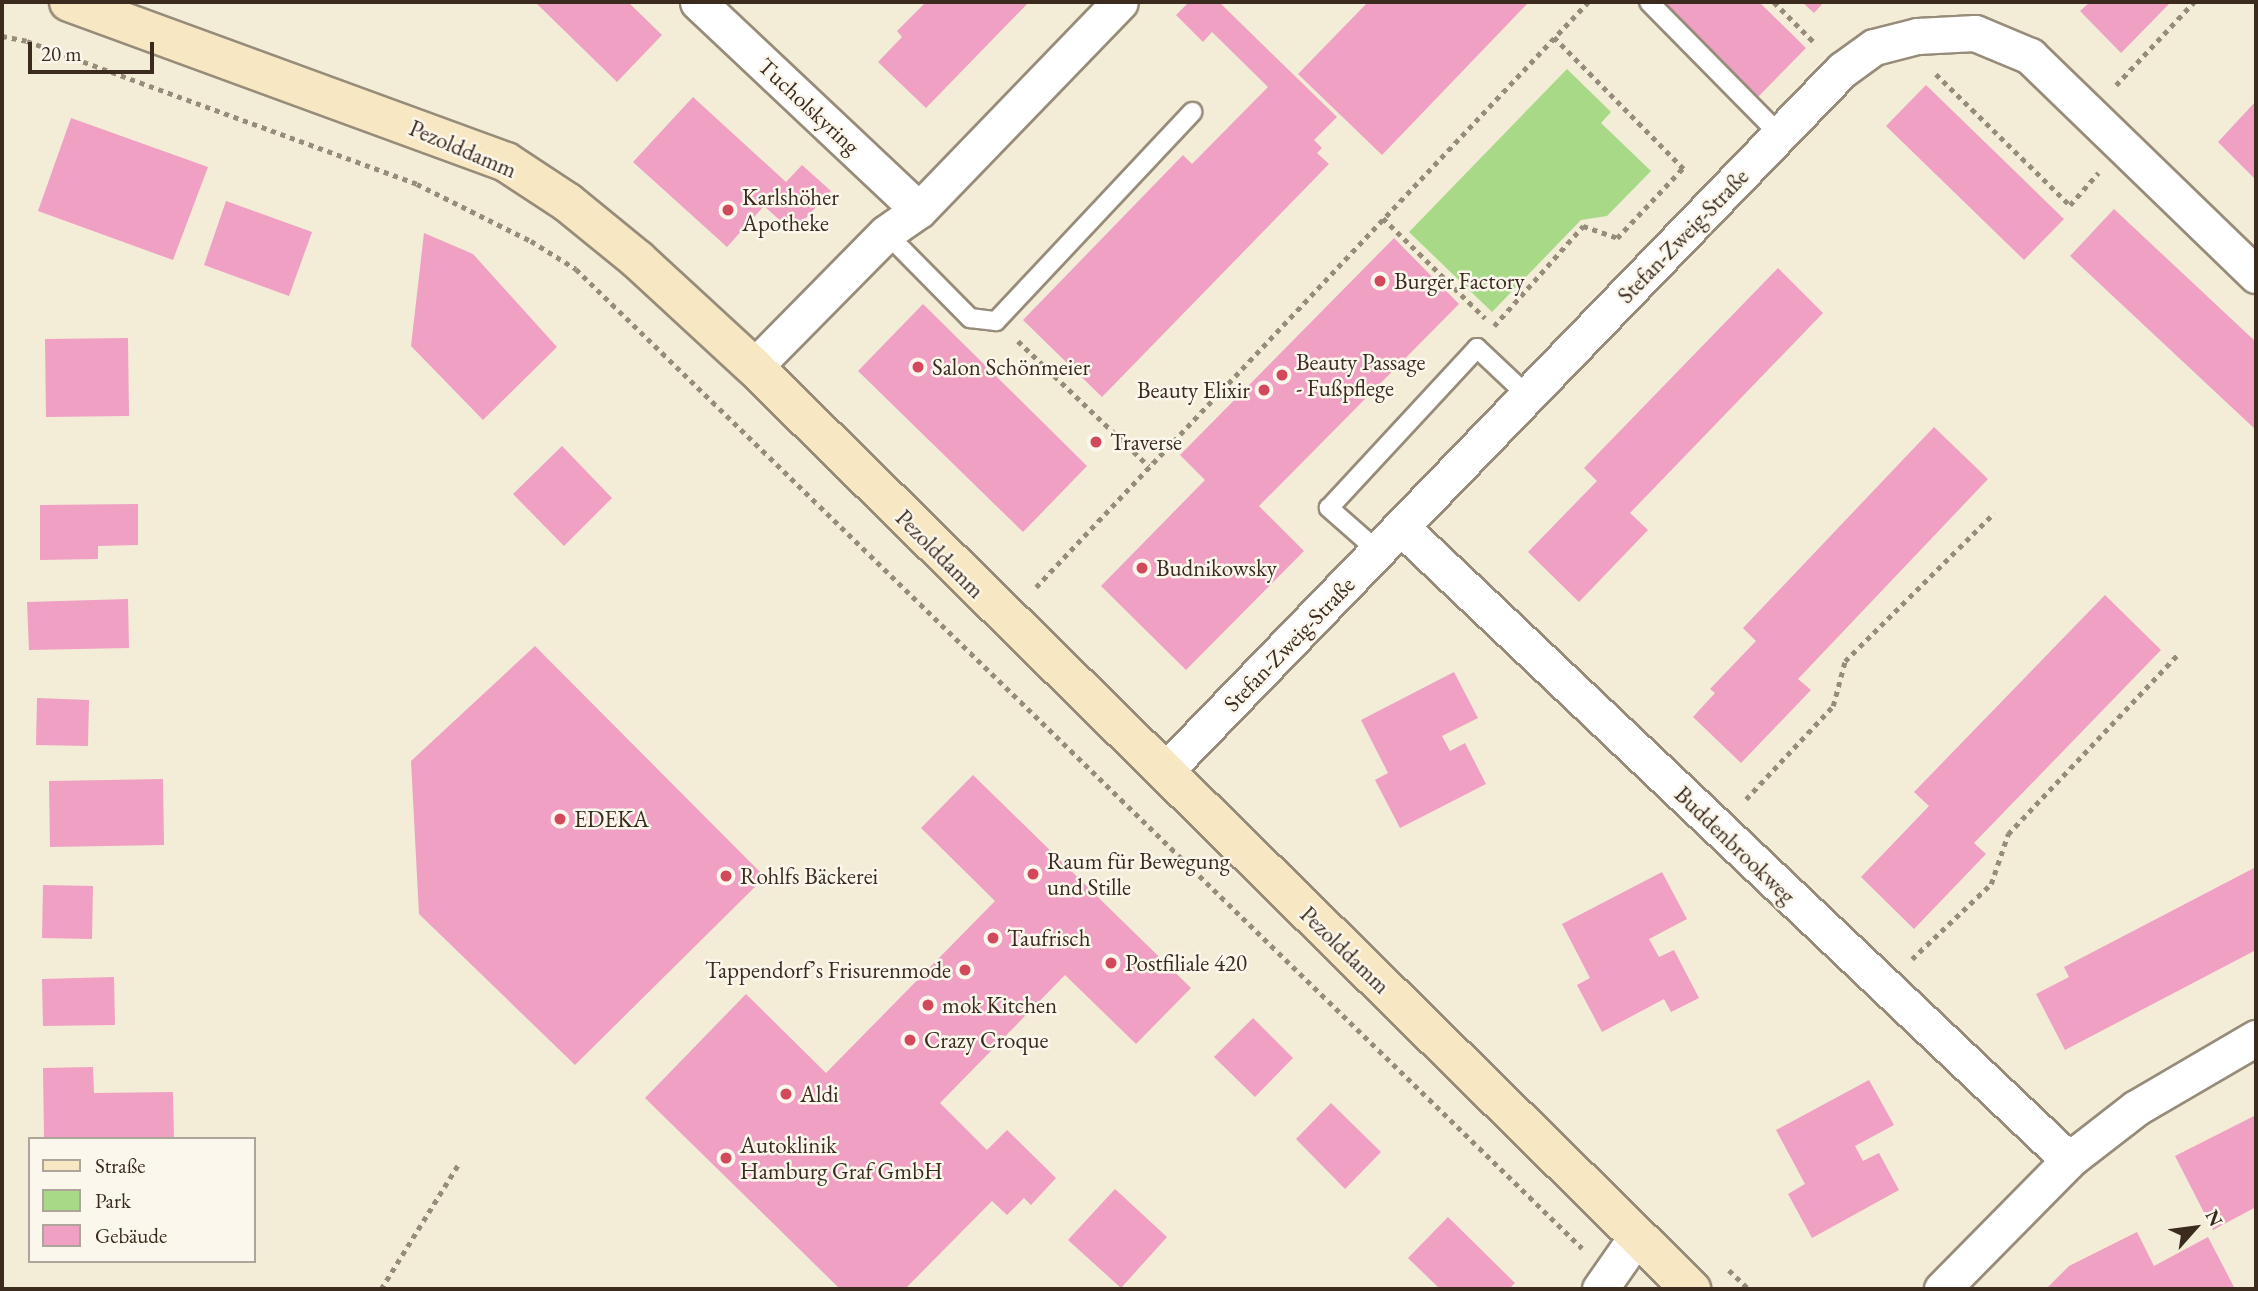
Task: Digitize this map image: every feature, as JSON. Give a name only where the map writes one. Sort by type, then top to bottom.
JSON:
[{"type":"street","name":"Pezolddamm","points":[[69,2],[506,162],[567,202],[638,260],[754,367],[1005,619],[1691,1289]]},
{"type":"street","name":"Tucholskyring","points":[[698,2],[919,210]]},
{"type":"street","points":[[754,367],[886,233],[919,210],[1120,2]]},
{"type":"street","name":"Stefan-Zweig-Straße","points":[[1164,772],[1842,70],[1874,47],[1901,40],[1975,33],[2030,56],[2092,111],[2256,275]]},
{"type":"street","name":"Buddenbrookweg","points":[[1402,528],[2069,1160]]},
{"type":"street","points":[[1942,1289],[2069,1160],[2136,1108],[2256,1038]]},
{"type":"street","points":[[1605,1282],[1637,1236]]},
{"type":"lane","points":[[1649,2],[1780,135]]},
{"type":"lane","points":[[886,233],[970,318],[996,321],[1192,112]]},
{"type":"lane","points":[[1378,552],[1329,508],[1476,348],[1528,396]]},
{"type":"path","points":[[1005,619],[1588,2]]},
{"type":"path","points":[[1774,2],[1842,70]]},
{"type":"path","points":[[2092,111],[2194,2]]},
{"type":"path","points":[[2,36],[27,41],[417,184],[531,241],[576,269],[1605,1282]]},
{"type":"path","points":[[1554,37],[1715,202]]},
{"type":"path","points":[[1901,40],[2070,205],[2124,144]]},
{"type":"path","points":[[1493,326],[1583,226],[1617,238],[1683,168]]},
{"type":"path","points":[[1383,219],[1502,335]]},
{"type":"path","points":[[996,321],[1149,466]]},
{"type":"path","points":[[1718,829],[1833,706],[1845,661],[1994,513]]},
{"type":"path","points":[[1884,986],[1991,884],[2008,834],[2178,654]]},
{"type":"path","points":[[380,1289],[459,1163]]},
{"type":"green space","points":[[1567,69],[1611,112],[1601,123],[1651,171],[1607,216],[1581,220],[1492,312],[1409,232]]},
{"type":"building","points":[[535,2],[628,2],[662,35],[617,82]]},
{"type":"building","points":[[926,2],[1029,2],[926,108],[878,62],[902,37],[897,31]]},
{"type":"building","points":[[1189,2],[1219,2],[1337,117],[1314,140],[1322,148],[1317,153],[1329,164],[1102,397],[1023,320],[1183,155],[1192,164],[1268,87],[1212,32],[1203,42],[1176,15]]},
{"type":"building","points":[[1368,2],[1529,2],[1382,155],[1298,74]]},
{"type":"building","points":[[1662,2],[1759,2],[1806,48],[1758,97]]},
{"type":"building","points":[[1802,2],[1824,2],[1814,13]]},
{"type":"building","points":[[2090,2],[2171,2],[2121,53],[2080,11]]},
{"type":"building","points":[[1926,85],[2064,219],[2024,260],[1886,126]]},
{"type":"building","points":[[693,97],[786,182],[802,165],[831,191],[793,232],[764,206],[727,247],[633,162]]},
{"type":"building","points":[[2256,101],[2256,180],[2218,142]]},
{"type":"building","points":[[71,118],[208,167],[173,260],[38,211]]},
{"type":"building","points":[[226,201],[312,232],[289,296],[204,265]]},
{"type":"building","points":[[2114,209],[2256,342],[2256,430],[2070,256]]},
{"type":"building","points":[[424,233],[473,254],[557,347],[483,420],[411,346]]},
{"type":"building","points":[[1394,238],[1459,304],[1259,506],[1304,551],[1186,670],[1101,586],[1205,480],[1180,455]]},
{"type":"building","points":[[1778,268],[1823,313],[1630,513],[1648,530],[1579,602],[1528,552],[1597,481],[1584,468]]},
{"type":"building","points":[[923,304],[1087,466],[1023,532],[858,371]]},
{"type":"building","points":[[128,338],[129,416],[46,417],[45,339]]},
{"type":"building","points":[[1934,427],[1988,479],[1798,679],[1811,690],[1741,763],[1693,717],[1715,693],[1710,689],[1756,641],[1743,628]]},
{"type":"building","points":[[562,446],[612,498],[564,546],[513,494]]},
{"type":"building","points":[[138,504],[138,545],[98,546],[98,559],[40,560],[40,505]]},
{"type":"building","points":[[2105,595],[2161,650],[1974,843],[1986,854],[1914,929],[1861,877],[1929,806],[1914,792]]},
{"type":"building","points":[[128,599],[129,648],[29,650],[27,602]]},
{"type":"building","name":"EDEKA","points":[[535,646],[765,877],[575,1065],[419,914],[411,761]]},
{"type":"building","points":[[1454,672],[1478,718],[1442,736],[1450,751],[1465,743],[1486,784],[1400,828],[1375,780],[1388,773],[1361,720]]},
{"type":"building","points":[[37,698],[89,700],[88,746],[36,745]]},
{"type":"building","points":[[973,775],[1191,988],[1136,1044],[1065,975],[940,1103],[987,1150],[1007,1130],[1056,1178],[1031,1205],[1024,1198],[1007,1215],[992,1201],[905,1289],[840,1289],[645,1098],[746,994],[826,1073],[995,901],[921,828]]},
{"type":"building","points":[[163,779],[164,845],[50,847],[49,781]]},
{"type":"building","points":[[2256,867],[2256,950],[2065,1050],[2036,994],[2069,977],[2064,967]]},
{"type":"building","points":[[1662,872],[1687,919],[1649,939],[1659,957],[1674,950],[1699,998],[1671,1012],[1664,999],[1602,1032],[1577,985],[1590,978],[1562,924]]},
{"type":"building","points":[[43,885],[93,886],[92,939],[42,938]]},
{"type":"building","points":[[114,977],[115,1025],[43,1026],[42,979]]},
{"type":"building","points":[[1253,1018],[1293,1058],[1255,1097],[1214,1057]]},
{"type":"building","points":[[93,1067],[94,1093],[173,1092],[174,1137],[44,1137],[43,1068]]},
{"type":"building","points":[[1869,1080],[1894,1125],[1855,1146],[1863,1161],[1879,1153],[1899,1190],[1812,1238],[1788,1194],[1805,1184],[1776,1130]]},
{"type":"building","points":[[1331,1103],[1381,1152],[1345,1189],[1296,1139]]},
{"type":"building","points":[[2256,1115],[2256,1207],[2213,1230],[2175,1156]]},
{"type":"building","points":[[1115,1189],[1167,1237],[1121,1288],[1068,1240]]},
{"type":"building","points":[[1448,1217],[1515,1283],[1509,1289],[1440,1289],[1408,1258]]},
{"type":"building","points":[[2137,1232],[2154,1266],[2208,1237],[2235,1289],[2046,1289],[2069,1266]]},
{"type":"place","name":"Karlshöher Apotheke","points":[[728,210]]},
{"type":"place","name":"Burger Factory","points":[[1380,281]]},
{"type":"place","name":"Salon Schönmeier","points":[[918,367]]},
{"type":"place","name":"Beauty Passage - Fußpflege","points":[[1282,375]]},
{"type":"place","name":"Beauty Elixir","points":[[1264,390]]},
{"type":"place","name":"Traverse","points":[[1096,442]]},
{"type":"place","name":"Budnikowsky","points":[[1142,568]]},
{"type":"place","name":"EDEKA","points":[[560,819]]},
{"type":"place","name":"Raum für Bewegung und Stille","points":[[1033,874]]},
{"type":"place","name":"Rohlfs Bäckerei","points":[[726,876]]},
{"type":"place","name":"Taufrisch","points":[[993,938]]},
{"type":"place","name":"Postfiliale 420","points":[[1111,963]]},
{"type":"place","name":"Tappendorf’s Frisurenmode","points":[[965,970]]},
{"type":"place","name":"mok Kitchen","points":[[928,1005]]},
{"type":"place","name":"Crazy Croque","points":[[910,1040]]},
{"type":"place","name":"Aldi","points":[[786,1094]]},
{"type":"place","name":"Autoklinik Hamburg Graf GmbH","points":[[726,1158]]}]
